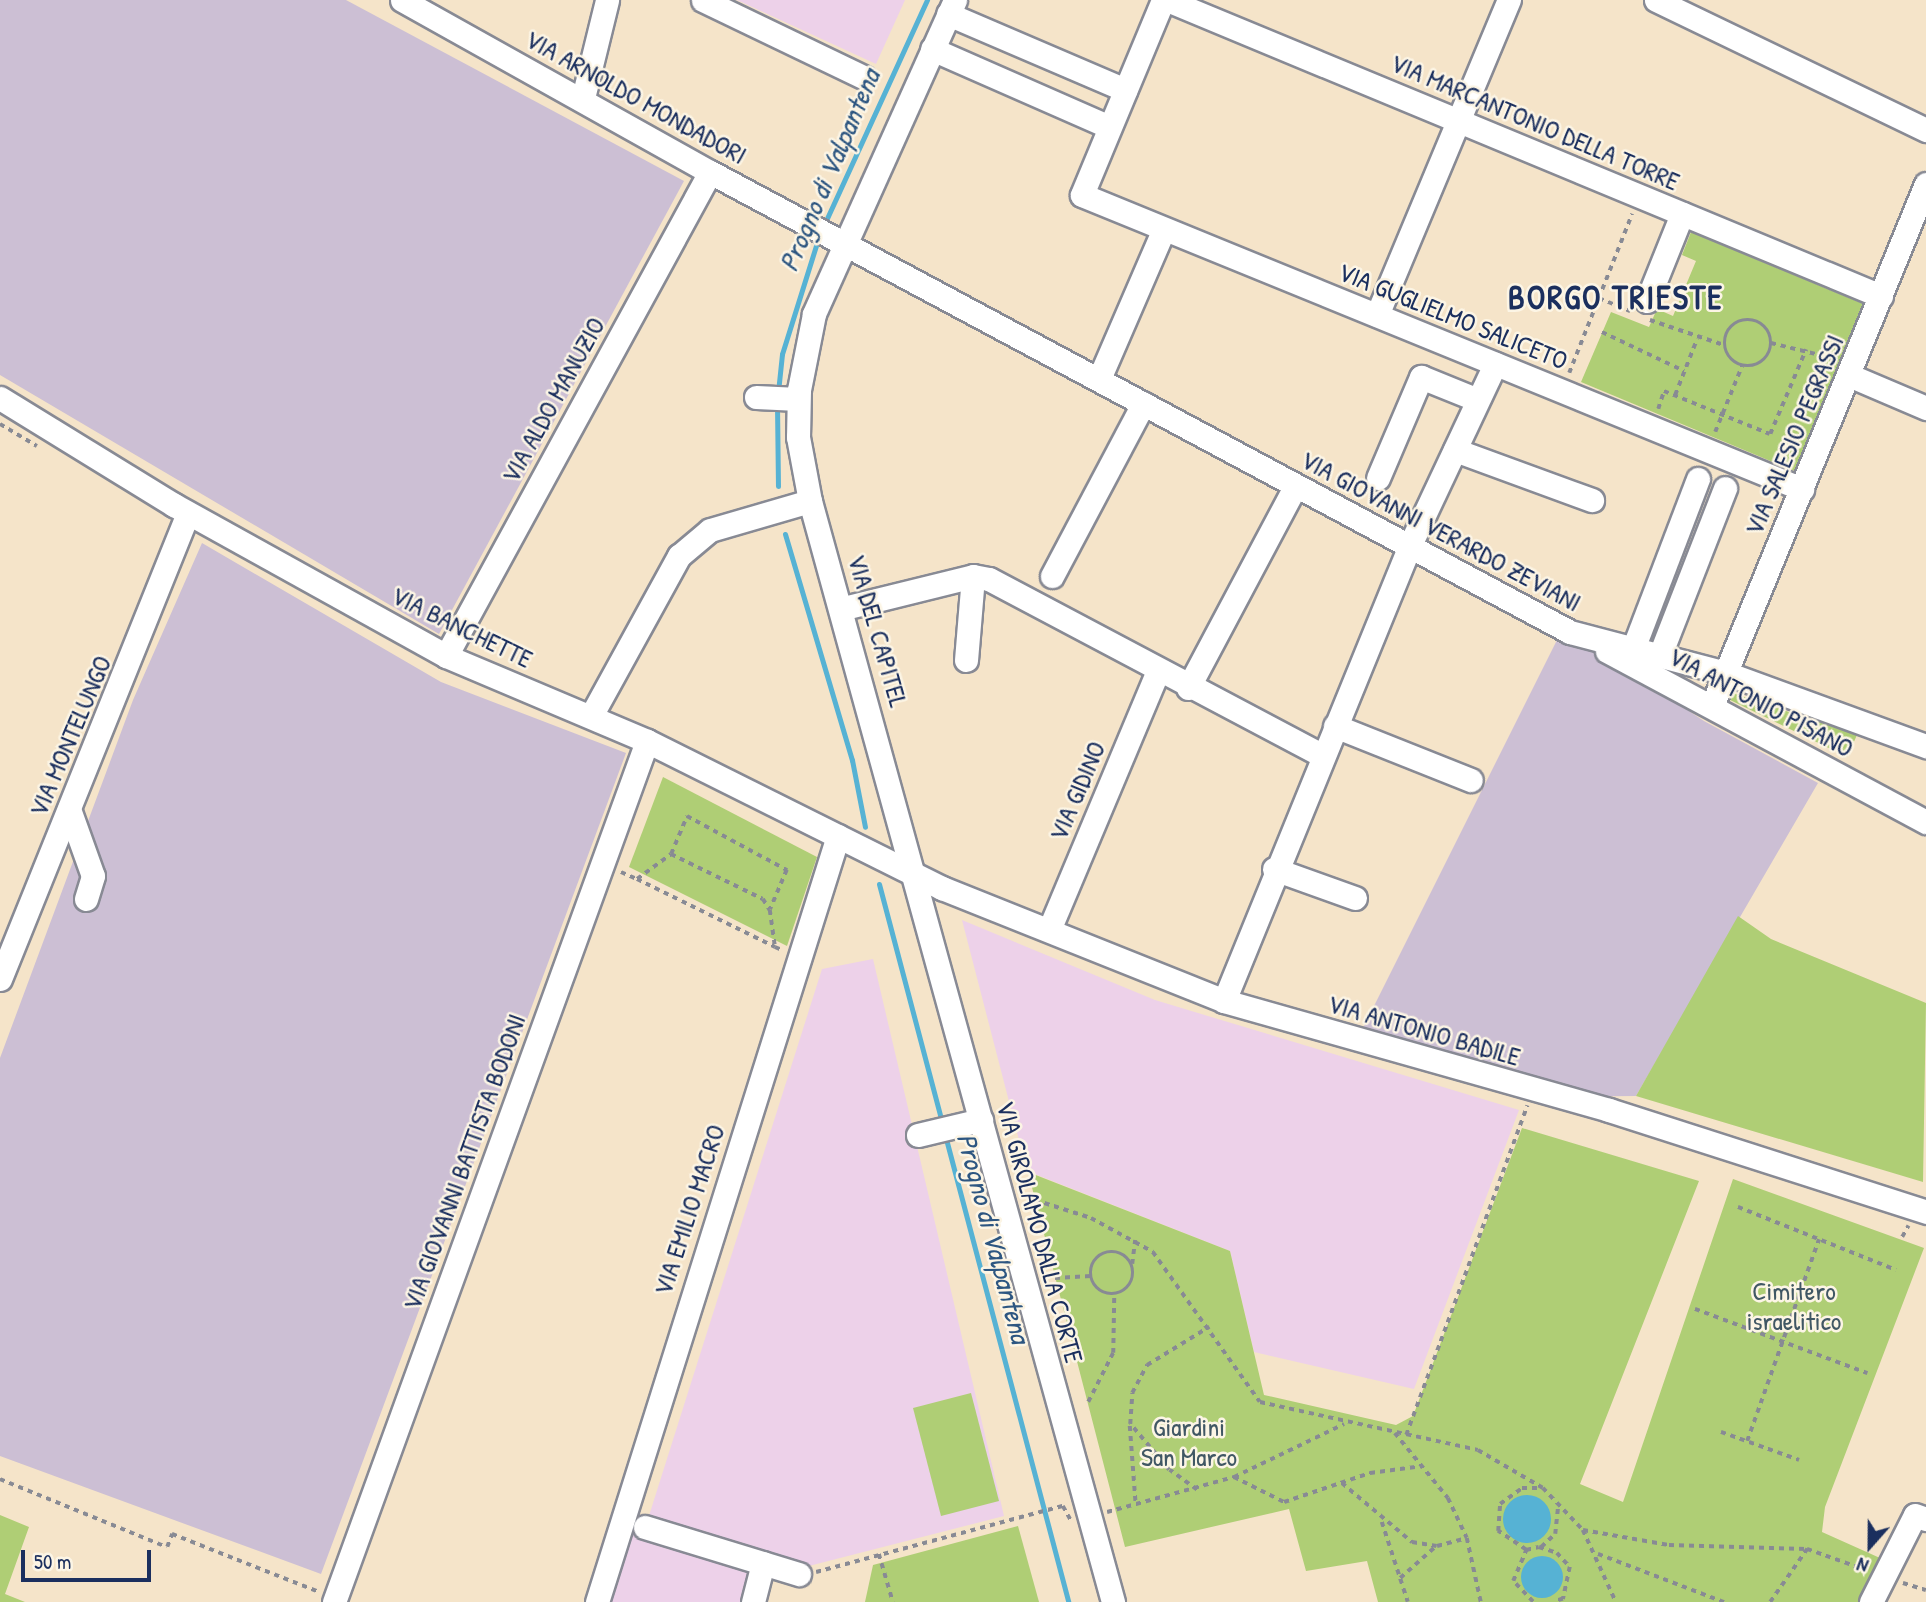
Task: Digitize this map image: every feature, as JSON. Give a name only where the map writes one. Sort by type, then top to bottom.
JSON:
[{"type":"street","points":[[402,0],[431,5]]},
{"type":"street","points":[[583,98],[607,0]]},
{"type":"street","points":[[703,0],[863,77]]},
{"type":"street","points":[[932,49],[1110,127],[1165,0]]},
{"type":"street","name":"VIA MARCANTONIO DELLA TORRE","points":[[1165,0],[1881,296]]},
{"type":"street","points":[[1377,315],[1510,0]]},
{"type":"street","points":[[1656,0],[1926,130]]},
{"type":"street","name":"VIA ARNOLDO MONDADORI","points":[[431,5],[480,42],[710,172],[830,234]]},
{"type":"street","points":[[951,7],[1125,90]]},
{"type":"street","name":"VIA DEL CAPITEL","points":[[915,876],[844,608],[810,501],[791,399],[814,314],[830,234],[932,49],[951,7]]},
{"type":"street","name":"VIA GUGLIELMO SALICETO","points":[[1110,127],[1082,195],[1802,489]]},
{"type":"street","name":"VIA ALDO MANUZIO","points":[[446,656],[710,172]]},
{"type":"street","name":"VIA SALESIO PEGRASSI","points":[[1712,706],[1851,376],[1926,184]]},
{"type":"street","points":[[1647,301],[1682,214]]},
{"type":"street","points":[[1099,379],[1164,229]]},
{"type":"street","name":"VIA GIOVANNI VERARDO ZEVIANI","points":[[830,234],[1295,487],[1410,545],[1570,632],[1726,673],[1926,746]]},
{"type":"street","points":[[1224,1001],[1274,869],[1410,545],[1494,363]]},
{"type":"street","points":[[1851,376],[1926,408]]},
{"type":"street","points":[[1378,478],[1422,377],[1478,400]]},
{"type":"street","points":[[756,397],[791,399]]},
{"type":"street","name":"VIA BANCHETTE","points":[[0,398],[188,513],[446,656],[648,741],[915,876]]},
{"type":"street","points":[[1052,576],[1143,404]]},
{"type":"street","points":[[1455,450],[1592,500]]},
{"type":"street","points":[[1633,649],[1698,478]]},
{"type":"street","points":[[1188,688],[1295,487]]},
{"type":"street","points":[[1660,656],[1725,488]]},
{"type":"street","points":[[591,716],[679,556],[710,530],[810,501]]},
{"type":"street","name":"VIA MONTELUNGO","points":[[0,979],[188,513]]},
{"type":"street","points":[[844,608],[972,576],[1157,673],[1322,755]]},
{"type":"street","points":[[966,660],[972,576]]},
{"type":"street","name":"VIA ANTONIO PISANO","points":[[1570,632],[1926,822]]},
{"type":"street","name":"VIA GIDINO","points":[[1049,930],[1157,673]]},
{"type":"street","points":[[1335,726],[1471,780]]},
{"type":"street","name":"VIA GIOVANNI BATTISTA BODONI","points":[[335,1600],[648,741]]},
{"type":"street","points":[[69,809],[93,876],[86,899]]},
{"type":"street","name":"VIA EMILIO MACRO","points":[[597,1602],[838,836]]},
{"type":"street","points":[[1274,869],[1355,898]]},
{"type":"street","name":"VIA ANTONIO BADILE","points":[[915,876],[1224,1001],[1532,1091],[1926,1212]]},
{"type":"street","name":"VIA GIROLAMO DALLA CORTE","points":[[915,876],[1113,1602]]},
{"type":"street","points":[[918,1135],[981,1120]]},
{"type":"street","points":[[1871,1602],[1881,1575],[1915,1515],[1926,1519]]},
{"type":"street","points":[[645,1527],[799,1574]]},
{"type":"street","points":[[753,1602],[763,1563]]},
{"type":"path","points":[[1562,391],[1639,196]]},
{"type":"path","points":[[1599,298],[1698,339],[1724,345],[1742,366]]},
{"type":"path","points":[[1724,345],[1734,324],[1749,320],[1763,326],[1771,343],[1763,361],[1742,366]]},
{"type":"path","points":[[1602,332],[1684,371]]},
{"type":"path","points":[[1675,395],[1698,339]]},
{"type":"path","points":[[1771,343],[1806,349],[1832,359],[1835,351]]},
{"type":"path","points":[[1666,413],[1656,409],[1664,391],[1770,434],[1806,349]]},
{"type":"path","points":[[1689,443],[1696,426],[1714,433],[1742,366]]},
{"type":"path","points":[[637,879],[671,854],[687,816],[782,863],[787,870],[770,910]]},
{"type":"path","points":[[671,854],[763,899],[770,910],[775,947]]},
{"type":"path","points":[[603,864],[799,958]]},
{"type":"path","points":[[1406,1435],[1532,1091]]},
{"type":"path","points":[[1035,1200],[1135,1240],[1172,1271],[1260,1402],[1478,1450],[1543,1488],[1583,1530],[1597,1553],[1616,1602]]},
{"type":"path","points":[[1738,1207],[1896,1270]]},
{"type":"path","points":[[1747,1441],[1819,1239]]},
{"type":"path","points":[[1132,1266],[1110,1252],[1097,1257],[1091,1276],[1097,1289],[1114,1294],[1129,1286],[1132,1266],[1135,1240]]},
{"type":"path","points":[[1055,1278],[1091,1276]]},
{"type":"path","points":[[1088,1402],[1113,1353],[1114,1294]]},
{"type":"path","points":[[1695,1309],[1867,1373]]},
{"type":"path","points":[[1136,1505],[1130,1424],[1132,1393],[1147,1365],[1173,1343],[1209,1327]]},
{"type":"path","points":[[1105,1513],[1197,1490],[1234,1476],[1347,1423]]},
{"type":"path","points":[[1130,1424],[1169,1470],[1197,1490]]},
{"type":"path","points":[[1721,1432],[1799,1460]]},
{"type":"path","points":[[1395,1433],[1423,1466],[1467,1538],[1481,1602]]},
{"type":"path","points":[[1234,1476],[1284,1502],[1342,1483],[1423,1466]]},
{"type":"path","points":[[0,1479],[167,1547],[172,1534],[335,1600]]},
{"type":"path","points":[[1342,1483],[1381,1520],[1412,1542],[1437,1546],[1467,1538]]},
{"type":"path","points":[[1543,1488],[1522,1488],[1500,1504],[1499,1531],[1526,1550],[1539,1547],[1555,1534],[1557,1503]]},
{"type":"path","points":[[799,1574],[1063,1506],[1072,1522]]},
{"type":"path","points":[[1381,1520],[1408,1602]]},
{"type":"path","points":[[1583,1530],[1669,1545],[1807,1549],[1881,1575]]},
{"type":"path","points":[[1400,1578],[1437,1546]]},
{"type":"path","points":[[1539,1547],[1557,1553],[1570,1567],[1563,1599]]},
{"type":"path","points":[[1770,1602],[1807,1549]]},
{"type":"path","points":[[1523,1602],[1513,1581],[1526,1550]]},
{"type":"path","points":[[1597,1553],[1724,1602]]},
{"type":"path","points":[[879,1554],[893,1602]]},
{"type":"path","points":[[1522,1596],[1533,1602]]},
{"type":"path","points":[[1554,1602],[1563,1599],[1568,1602]]},
{"type":"shaded area","points":[[0,0],[346,0],[684,181],[439,634],[0,375]]},
{"type":"shaded area","points":[[737,0],[905,0],[876,64]]},
{"type":"shaded area","points":[[202,543],[441,682],[626,753],[321,1574],[0,1456],[0,1058],[133,700]]},
{"type":"shaded area","points":[[1559,636],[1620,665],[1704,721],[1818,783],[1636,1096],[1538,1097],[1355,1044]]},
{"type":"shaded area","points":[[962,920],[1155,1000],[1519,1110],[1414,1389],[1254,1352],[1230,1251],[1027,1171]]},
{"type":"shaded area","points":[[873,959],[1004,1516],[801,1568],[647,1522],[822,969]]},
{"type":"shaded area","points":[[630,1530],[755,1568],[746,1602],[610,1602]]},
{"type":"green space","points":[[1691,232],[1866,305],[1797,472],[1581,382],[1611,312],[1649,327],[1657,309],[1673,316],[1696,261],[1682,255]]},
{"type":"green space","points":[[1733,693],[1857,735],[1847,757],[1728,699]]},
{"type":"green space","points":[[663,777],[817,857],[787,946],[629,867]]},
{"type":"green space","points":[[1738,916],[1771,939],[1926,1003],[1923,1182],[1636,1096]]},
{"type":"green space","points":[[1522,1128],[1699,1181],[1580,1484],[1623,1502],[1733,1179],[1924,1248],[1825,1507],[1822,1532],[1880,1558],[1864,1602],[1378,1602],[1367,1561],[1306,1571],[1289,1509],[1125,1547],[1028,1172],[1230,1251],[1264,1395],[1396,1425],[1413,1416]]},
{"type":"green space","points":[[971,1393],[999,1501],[941,1516],[913,1408]]},
{"type":"green space","points":[[0,1515],[29,1527],[5,1594],[25,1602],[0,1602]]},
{"type":"green space","points":[[1018,1526],[1039,1602],[865,1602],[873,1565]]},
{"type":"water","points":[[1527,1495],[1544,1502],[1551,1519],[1544,1536],[1527,1543],[1510,1536],[1503,1519],[1510,1502]]},
{"type":"water","points":[[1542,1556],[1557,1562],[1563,1577],[1557,1592],[1542,1598],[1527,1592],[1521,1577],[1527,1562]]},
{"type":"waterway","name":"Progno di Valpantena","points":[[823,227],[927,0]]},
{"type":"waterway","name":"Progno di Valpantena","points":[[778,392],[782,354],[819,236]]},
{"type":"waterway","name":"Progno di Valpantena","points":[[777,405],[778,486]]},
{"type":"waterway","name":"Progno di Valpantena","points":[[785,534],[852,760],[865,827]]},
{"type":"waterway","name":"Progno di Valpantena","points":[[879,884],[942,1122]]},
{"type":"waterway","name":"Progno di Valpantena","points":[[945,1135],[1068,1602]]},
{"type":"district","name":"BORGO TRIESTE","points":[[1616,298]]},
{"type":"park label","name":"Cimitero israelitico","points":[[1794,1306]]},
{"type":"park label","name":"Giardini San Marco","points":[[1189,1442]]}]
